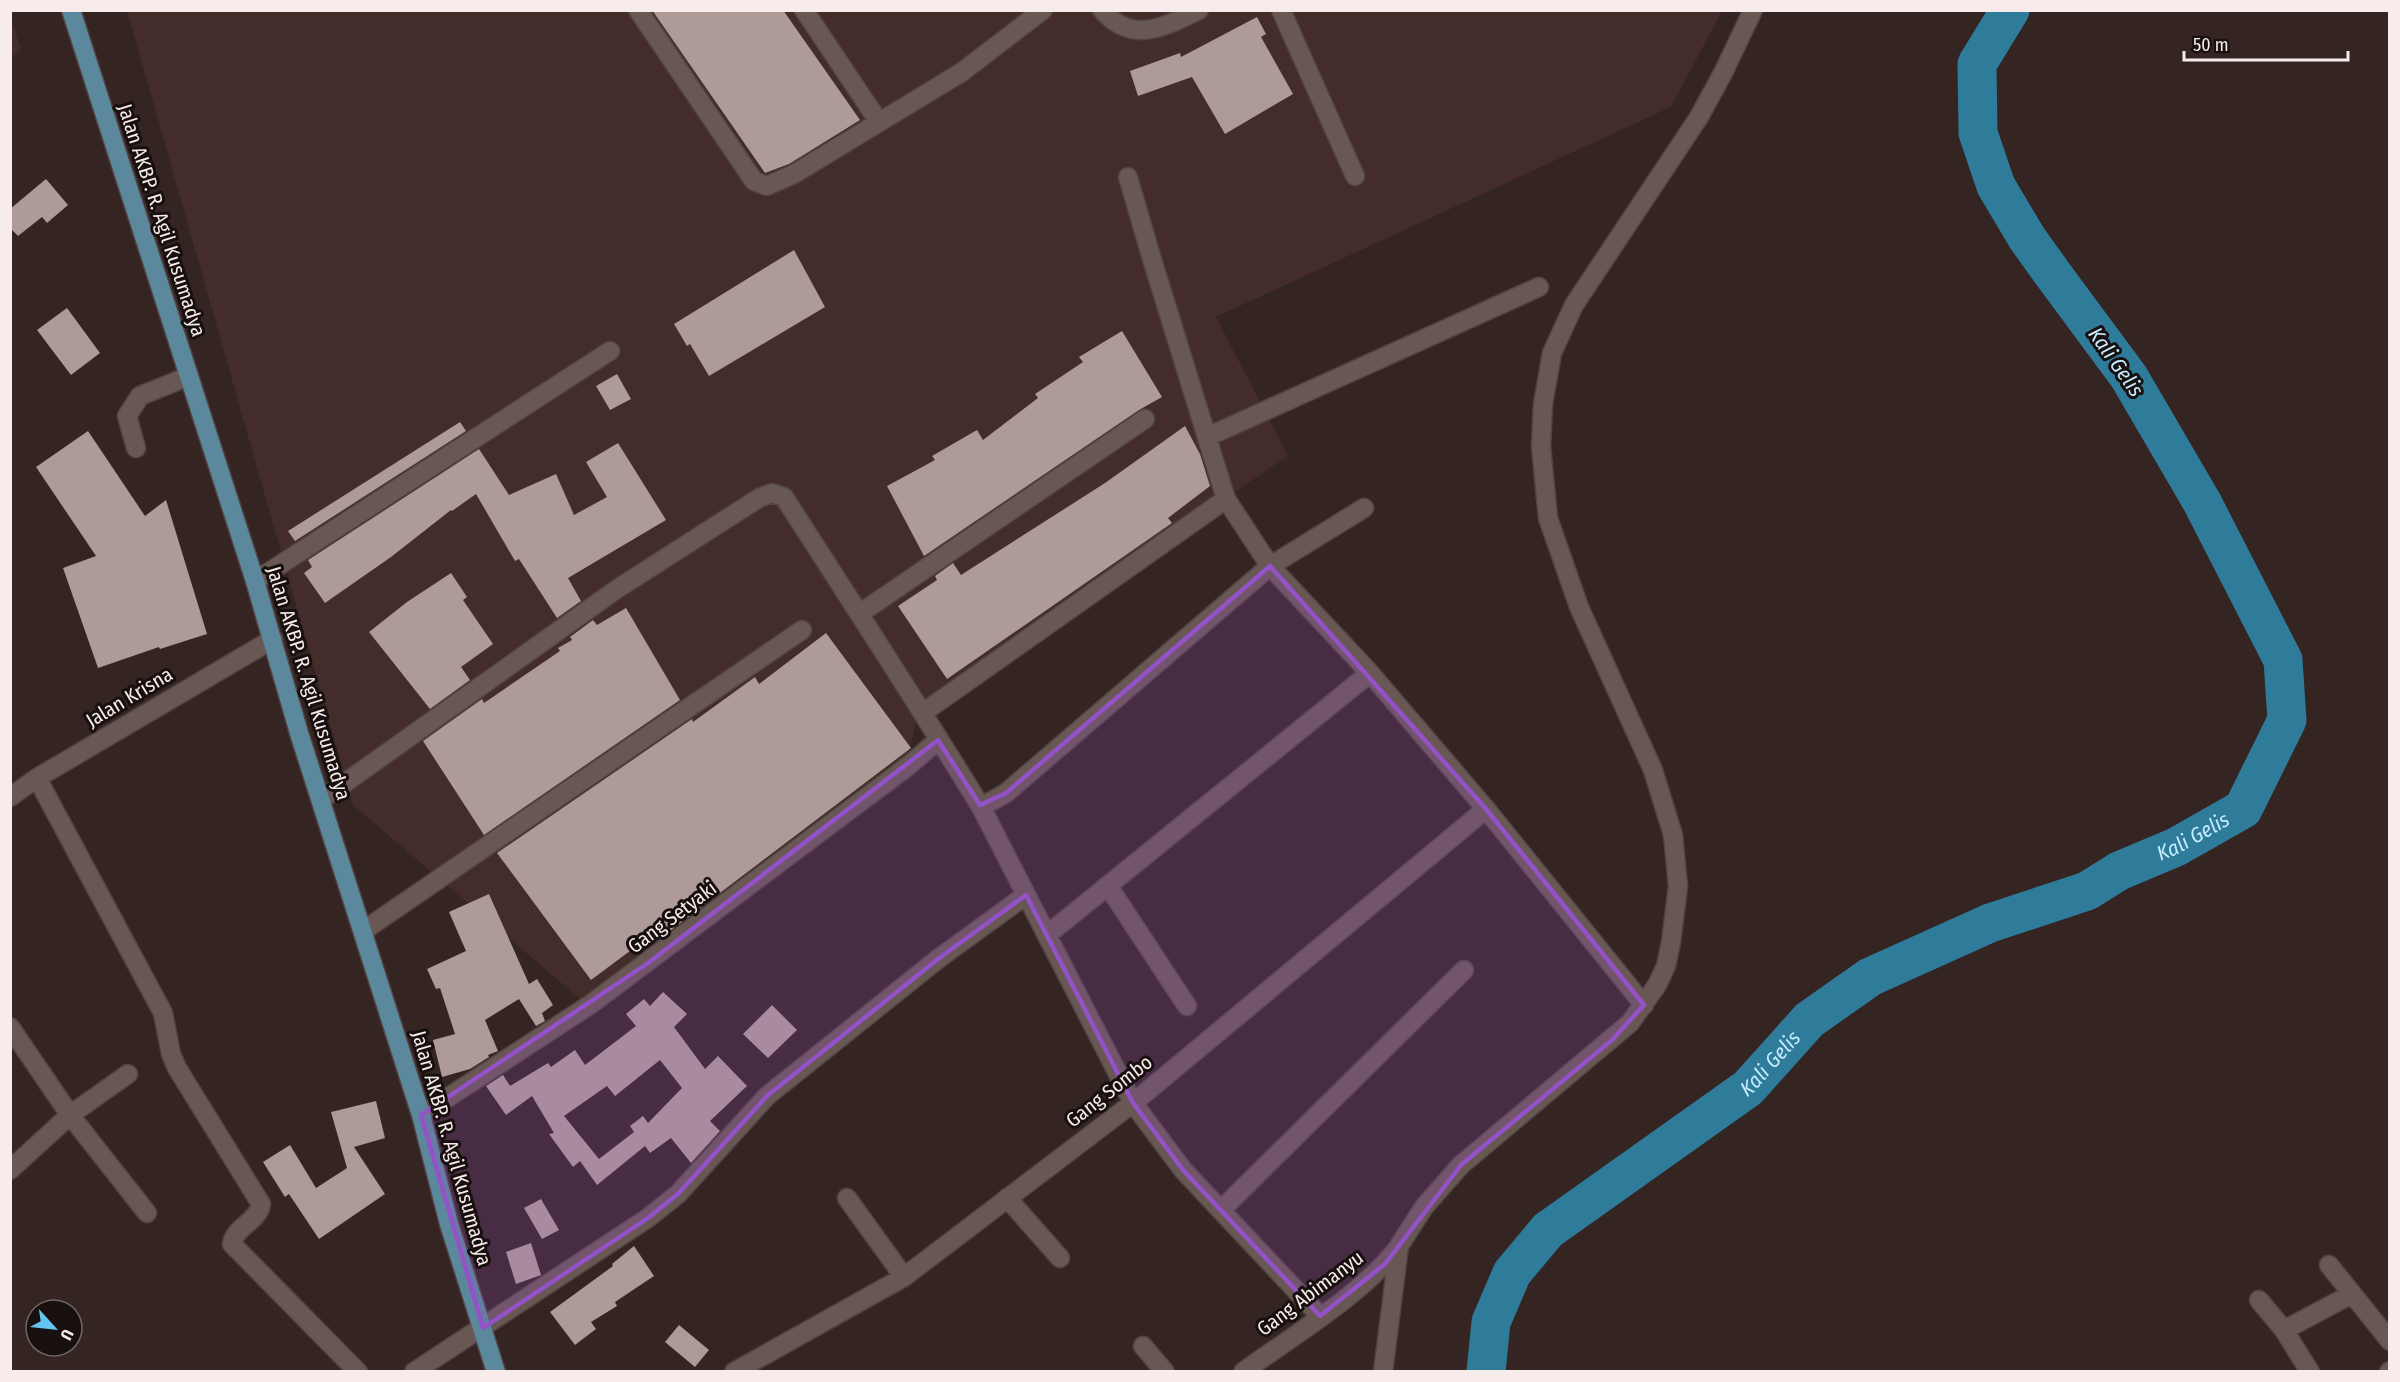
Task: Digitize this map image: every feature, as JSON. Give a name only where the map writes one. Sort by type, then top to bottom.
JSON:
[{"type":"main road","name":"Jalan AKBP. R. Agil Kusumadya","points":[[71,10],[255,581],[299,733],[421,1115],[449,1224],[496,1371]]},
{"type":"street","points":[[638,10],[754,181],[762,185],[772,185],[794,174],[962,72],[1043,10]]},
{"type":"street","points":[[804,10],[879,122]]},
{"type":"street","points":[[1102,10],[1114,23],[1125,28],[1147,31],[1173,23],[1199,10]]},
{"type":"street","points":[[1281,10],[1355,176]]},
{"type":"street","name":"Gang Abimanyu","points":[[1249,1370],[1370,1278],[1399,1246],[1424,1207],[1461,1165],[1612,1040],[1644,1005],[1666,966],[1678,886],[1674,835],[1653,770],[1579,607],[1548,518],[1541,446],[1543,404],[1552,353],[1574,305],[1699,117],[1753,10]]},
{"type":"street","points":[[1128,177],[1150,256],[1226,499],[1270,566],[1370,673],[1486,809],[1644,1005]]},
{"type":"street","points":[[1207,436],[1539,287]]},
{"type":"street","points":[[255,581],[610,351]]},
{"type":"street","points":[[136,448],[127,416],[140,396],[189,376]]},
{"type":"street","points":[[859,614],[1145,419]]},
{"type":"street","points":[[321,800],[617,589],[759,498],[772,493],[784,497],[924,712],[938,740],[981,807],[1133,1103],[1183,1170],[1320,1316]]},
{"type":"street","points":[[924,712],[1226,499]]},
{"type":"street","points":[[981,807],[1006,793],[1270,566],[1364,508]]},
{"type":"street","points":[[363,931],[802,630]]},
{"type":"street","name":"Jalan Krisna","points":[[10,797],[37,778],[273,639]]},
{"type":"street","points":[[1047,935],[1370,673]]},
{"type":"street","name":"Gang Setyaki","points":[[421,1115],[591,1004],[648,963],[908,766],[938,740]]},
{"type":"street","points":[[37,778],[163,1013],[171,1054],[177,1068],[261,1204],[258,1212],[234,1237],[232,1244],[358,1371]]},
{"type":"street","name":"Gang Sombo","points":[[734,1371],[904,1277],[1133,1103],[1486,809]]},
{"type":"street","points":[[1107,886],[1186,1006]]},
{"type":"street","points":[[414,1371],[648,1218],[678,1194],[767,1096],[938,958],[1026,895]]},
{"type":"street","points":[[1221,1210],[1464,970]]},
{"type":"street","points":[[10,1027],[70,1115],[147,1213]]},
{"type":"street","points":[[10,1170],[70,1115],[128,1074]]},
{"type":"street","points":[[847,1198],[904,1277]]},
{"type":"street","points":[[1007,1198],[1060,1258]]},
{"type":"street","points":[[1383,1371],[1399,1246]]},
{"type":"street","points":[[2329,1265],[2390,1341]]},
{"type":"street","points":[[2284,1330],[2352,1294]]},
{"type":"street","points":[[2259,1300],[2284,1330],[2310,1371]]},
{"type":"street","points":[[1143,1346],[1166,1371]]},
{"type":"highlighted area","points":[[1270,566],[1486,809],[1644,1005],[1612,1040],[1461,1165],[1385,1264],[1320,1316],[1183,1170],[1133,1103],[1026,895],[938,959],[767,1096],[678,1194],[648,1218],[483,1328],[421,1115],[648,963],[938,740],[980,805],[1006,793]]},
{"type":"shaded area","points":[[127,11],[1722,11],[1671,107],[1216,317],[1288,456],[920,706],[900,787],[580,999],[353,805]]},
{"type":"shaded area","points":[[11,20],[21,49],[10,58]]},
{"type":"building","points":[[652,10],[783,10],[860,120],[789,164],[765,173]]},
{"type":"building","points":[[1257,17],[1266,34],[1261,37],[1293,94],[1225,134],[1192,77],[1138,96],[1130,71],[1180,53],[1181,57]]},
{"type":"building","points":[[46,179],[68,205],[47,223],[42,217],[18,236],[10,228],[10,209]]},
{"type":"building","points":[[794,250],[825,307],[709,376],[690,344],[687,346],[674,324]]},
{"type":"building","points":[[67,308],[100,353],[71,375],[37,330]]},
{"type":"building","points":[[1122,331],[1162,397],[1139,410],[924,556],[887,486],[935,460],[932,456],[977,430],[983,440],[1038,398],[1035,394],[1083,362],[1079,357]]},
{"type":"building","points":[[617,374],[631,399],[610,410],[596,386]]},
{"type":"building","points":[[460,422],[466,431],[295,541],[288,531]]},
{"type":"building","points":[[1185,426],[1200,454],[1210,486],[1168,518],[1172,523],[947,679],[898,606],[937,580],[935,576],[953,563],[961,575],[1105,483]]},
{"type":"building","points":[[88,431],[145,516],[166,500],[207,634],[160,649],[159,647],[98,668],[63,568],[96,556],[36,467]]},
{"type":"building","points":[[618,443],[666,520],[568,578],[581,601],[557,618],[519,559],[515,561],[476,494],[325,603],[304,573],[312,567],[308,560],[479,449],[509,495],[556,474],[574,515],[607,497],[586,462]]},
{"type":"building","points":[[451,573],[467,597],[463,600],[493,644],[461,667],[470,680],[430,709],[369,632],[407,602]]},
{"type":"building","points":[[626,608],[680,700],[484,835],[423,741],[482,699],[484,703],[560,651],[558,648],[572,640],[570,637],[593,620],[597,625]]},
{"type":"building","points":[[826,633],[911,748],[654,943],[650,936],[591,980],[497,853],[692,719],[693,722],[755,677],[759,684]]},
{"type":"building","points":[[489,894],[529,984],[537,979],[553,1005],[542,1013],[545,1021],[536,1026],[519,999],[485,1020],[498,1051],[488,1055],[489,1057],[470,1069],[442,1077],[433,1040],[455,1034],[440,988],[436,989],[427,969],[466,951],[449,912]]},
{"type":"building","points":[[663,992],[687,1014],[674,1027],[705,1069],[718,1056],[747,1086],[710,1121],[720,1131],[691,1163],[671,1138],[650,1153],[645,1146],[597,1185],[580,1161],[573,1167],[549,1134],[554,1133],[532,1096],[506,1115],[486,1086],[503,1075],[510,1086],[548,1063],[551,1067],[575,1050],[585,1065],[636,1026],[626,1014],[644,999],[650,1006]],"holes":[[[660,1060],[682,1088],[648,1123],[643,1116],[630,1126],[634,1132],[599,1159],[564,1116],[607,1086],[615,1096]]]},
{"type":"building","points":[[772,1005],[797,1030],[768,1058],[743,1034]]},
{"type":"building","points":[[376,1101],[385,1138],[354,1147],[385,1194],[319,1239],[289,1194],[285,1197],[263,1162],[290,1145],[316,1188],[347,1168],[331,1112]]},
{"type":"building","points":[[541,1199],[559,1230],[542,1239],[524,1208]]},
{"type":"building","points":[[531,1243],[541,1275],[516,1284],[506,1252]]},
{"type":"building","points":[[634,1246],[654,1276],[615,1302],[617,1306],[591,1322],[596,1329],[575,1345],[550,1312],[613,1266],[612,1264]]},
{"type":"building","points":[[679,1325],[709,1350],[695,1367],[665,1342]]},
{"type":"waterway","name":"Kali Gelis","points":[[1486,1372],[1491,1322],[1512,1273],[1548,1230],[1748,1088],[1809,1020],[1870,977],[1990,923],[2087,891],[2119,871],[2176,847],[2243,809],[2287,720],[2283,660],[2202,502],[2129,377],[2027,238],[1996,186],[1978,133],[1977,64],[2010,10]]}]
